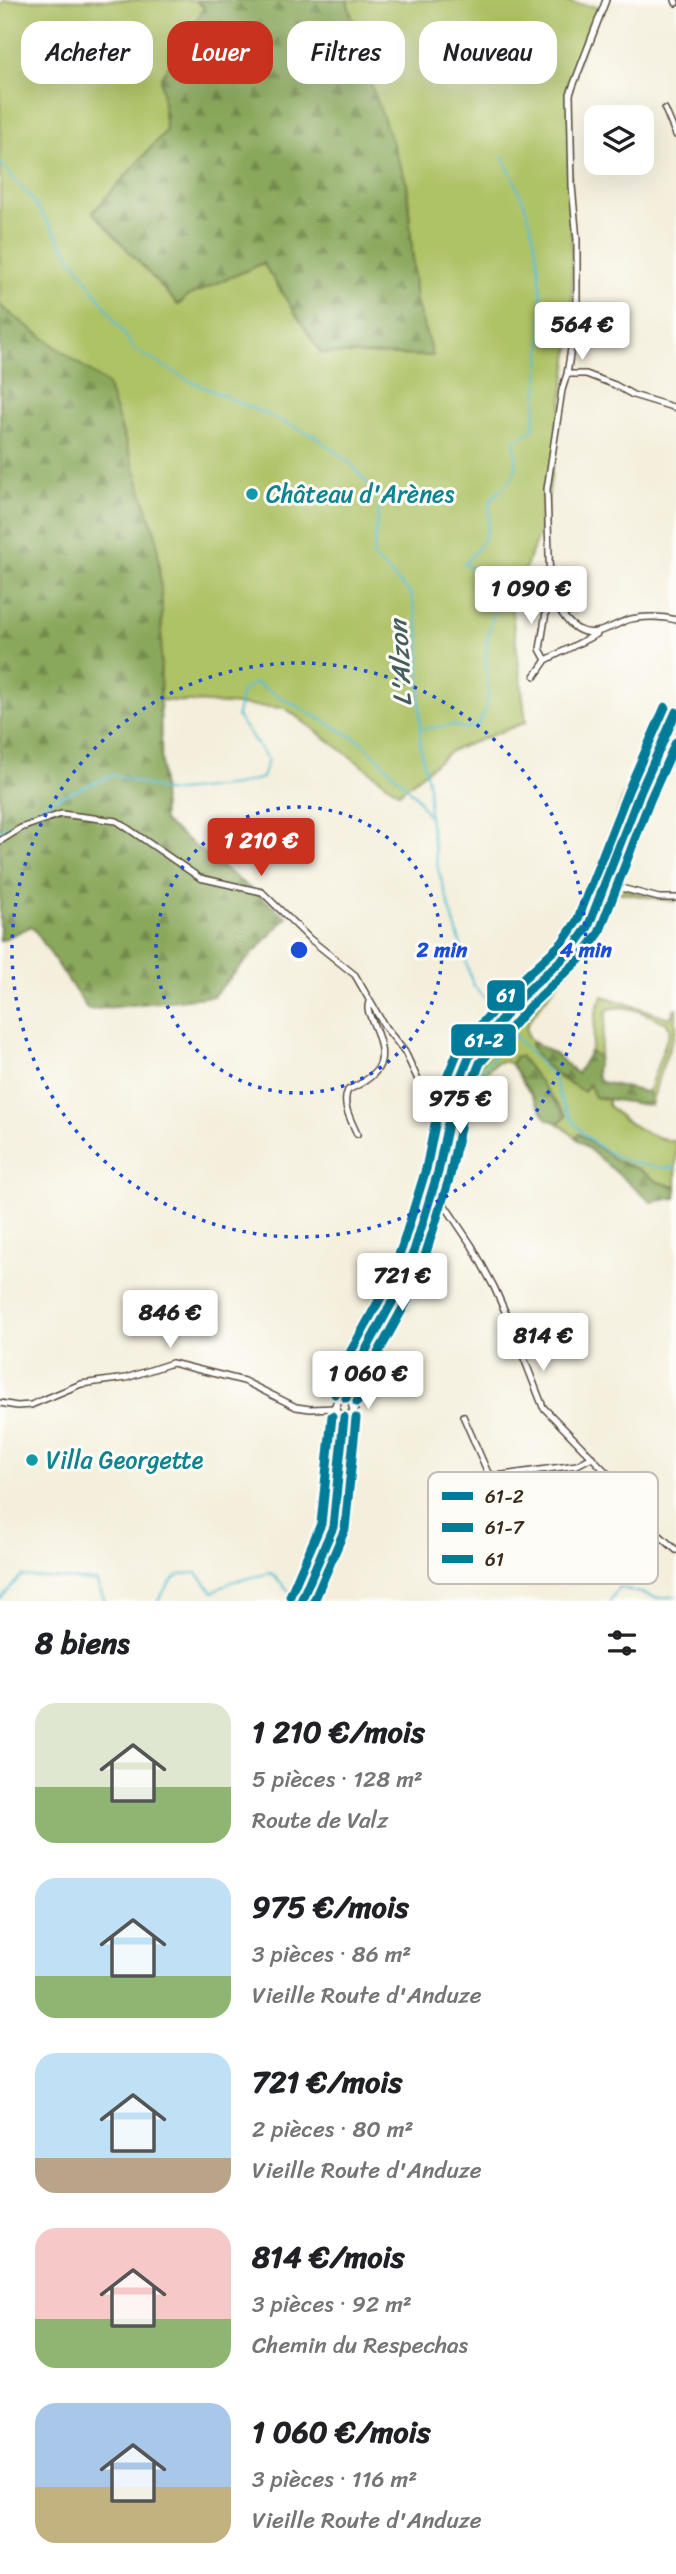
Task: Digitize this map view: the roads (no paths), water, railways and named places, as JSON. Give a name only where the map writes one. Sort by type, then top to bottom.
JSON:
[{"type":"street","points":[[600,632],[590,633],[570,624],[552,595],[547,489],[577,311],[577,240],[572,186],[570,94],[606,0]]},
{"type":"street","points":[[665,109],[676,135]]},
{"type":"street","points":[[567,374],[586,374],[633,395],[676,408]]},
{"type":"street","points":[[546,660],[540,649],[548,600],[552,595]]},
{"type":"street","points":[[536,676],[546,660],[600,632],[635,618],[658,617],[676,620]]},
{"type":"street","points":[[346,1398],[360,1359],[406,1272],[434,1189],[454,1094],[461,1074],[476,1046],[520,998],[571,951],[588,927],[639,795],[676,712]]},
{"type":"street","points":[[0,841],[21,828],[61,814],[117,821],[200,878],[262,892],[310,939],[348,967],[385,1027],[405,1052],[416,1080],[425,1087],[454,1094]]},
{"type":"street","points":[[606,884],[659,898],[676,898]]},
{"type":"street","points":[[357,1134],[344,1101],[345,1094],[372,1076],[382,1058],[380,1041],[368,1011],[369,1002]]},
{"type":"street","points":[[434,1189],[494,1287],[539,1400],[570,1437],[606,1472]]},
{"type":"street","points":[[0,1403],[31,1405],[80,1384],[125,1378],[172,1363],[244,1381],[296,1407],[335,1408]]},
{"type":"street","points":[[346,1398],[351,1400],[355,1410],[348,1417],[339,1416],[335,1408],[338,1400],[346,1398]]},
{"type":"street","points":[[463,1416],[488,1472]]},
{"type":"street","points":[[301,1601],[333,1527],[344,1417]]},
{"type":"street","points":[[525,1472],[577,1465],[592,1457]]},
{"type":"street","points":[[658,1534],[676,1550]]},
{"type":"waterway","points":[[421,729],[454,725],[465,729],[478,725],[486,707],[486,647],[497,603],[483,574],[464,564],[477,549],[488,529],[490,501],[514,475],[517,462],[514,441],[533,430],[542,326],[539,273],[536,247],[527,213],[503,156]]},
{"type":"waterway","name":"L'Alzon","points":[[0,163],[31,198],[135,350],[190,381],[315,436],[351,464],[380,499],[373,557],[411,594],[420,633],[420,746],[429,785],[429,816],[438,869],[473,985],[500,1015]]},
{"type":"waterway","points":[[0,830],[47,802],[114,775],[169,792],[236,785],[262,778],[268,760],[237,716],[242,691],[255,683],[362,742],[416,796],[427,814]]},
{"type":"waterway","name":"L'Alzon","points":[[503,1020],[552,1077],[571,1118],[594,1143],[608,1152],[640,1164],[676,1168]]},
{"type":"waterway","points":[[449,1136],[460,1093],[514,1036]]},
{"type":"waterway","points":[[440,1182],[443,1166]]},
{"type":"waterway","points":[[158,1601],[177,1576],[189,1573],[197,1573],[213,1592],[231,1582],[271,1573],[297,1599]]},
{"type":"waterway","points":[[0,1599],[21,1576],[96,1581],[105,1601]]},
{"type":"waterway","points":[[610,1601],[619,1587],[658,1598],[676,1596]]},
{"type":"place","name":"Château d'Arènes","points":[[252,494]]},
{"type":"place","name":"Villa Georgette","points":[[32,1460]]}]
